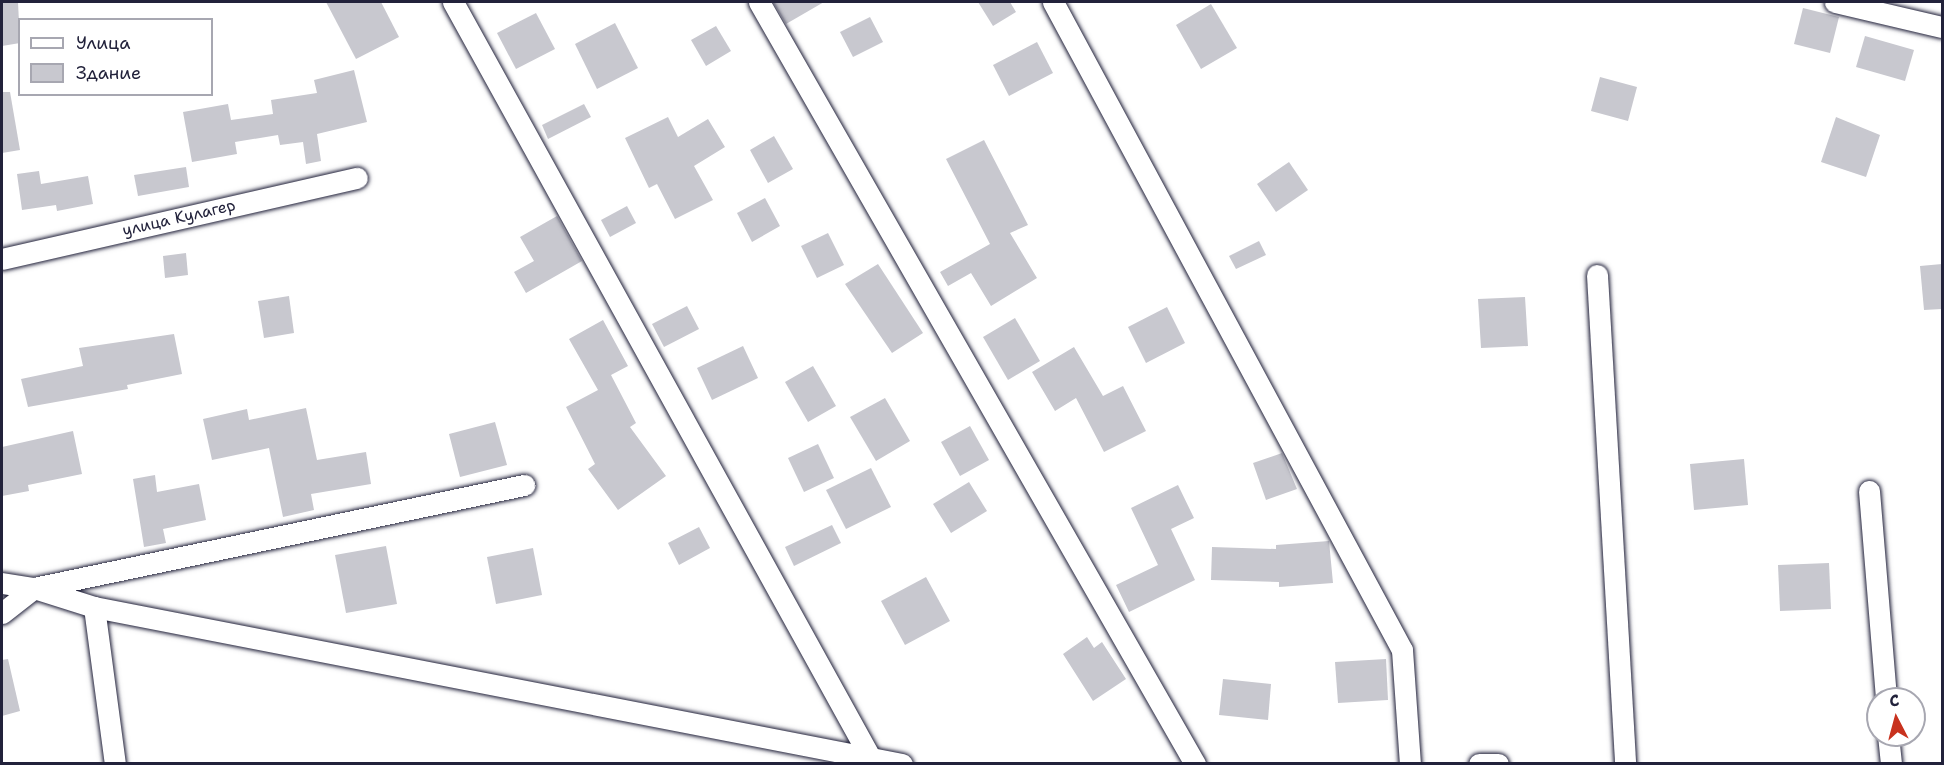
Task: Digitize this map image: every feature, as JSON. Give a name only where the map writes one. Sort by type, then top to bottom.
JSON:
[{"type":"street","points":[[453,2],[871,759]]},
{"type":"street","points":[[759,2],[1195,764]]},
{"type":"street","points":[[1053,2],[1402,650],[1410,764]]},
{"type":"street","points":[[1834,2],[1942,27]]},
{"type":"street","name":"улица Кулагер","points":[[2,259],[357,178]]},
{"type":"street","points":[[1597,275],[1625,764]]},
{"type":"street","points":[[2,613],[34,588],[524,485]]},
{"type":"street","points":[[1869,490],[1885,687]]},
{"type":"street","points":[[2,583],[34,588],[94,607],[902,764]]},
{"type":"street","points":[[94,607],[115,764]]},
{"type":"street","points":[[1889,747],[1891,764]]},
{"type":"street","points":[[1479,764],[1498,764]]},
{"type":"building","points":[[2,2],[18,2],[18,43],[2,46]]},
{"type":"building","points":[[326,2],[381,2],[399,37],[356,59]]},
{"type":"building","points":[[773,2],[824,2],[786,24]]},
{"type":"building","points":[[978,2],[1010,2],[1016,12],[993,26]]},
{"type":"building","points":[[1211,4],[1237,48],[1201,69],[1176,25]]},
{"type":"building","points":[[1803,8],[1839,17],[1830,53],[1794,44]]},
{"type":"building","points":[[536,13],[555,49],[516,69],[497,33]]},
{"type":"building","points":[[870,17],[883,42],[853,57],[840,32]]},
{"type":"building","points":[[615,23],[638,68],[597,89],[575,44]]},
{"type":"building","points":[[716,26],[731,51],[706,66],[691,40]]},
{"type":"building","points":[[1865,36],[1914,50],[1905,81],[1856,67]]},
{"type":"building","points":[[1037,42],[1053,73],[1009,96],[993,65]]},
{"type":"building","points":[[354,70],[367,122],[317,134],[321,161],[306,164],[303,142],[280,145],[278,135],[235,142],[237,154],[192,162],[183,112],[228,104],[231,120],[273,114],[271,100],[317,93],[314,80]]},
{"type":"building","points":[[1600,77],[1637,87],[1628,121],[1591,111]]},
{"type":"building","points":[[2,92],[10,92],[20,150],[2,153]]},
{"type":"building","points":[[584,104],[591,117],[548,139],[542,125]]},
{"type":"building","points":[[668,117],[678,137],[708,119],[725,147],[694,166],[713,200],[675,219],[657,184],[649,188],[625,138]]},
{"type":"building","points":[[1836,117],[1880,135],[1866,177],[1821,162]]},
{"type":"building","points":[[774,136],[793,169],[768,183],[750,150]]},
{"type":"building","points":[[984,140],[1028,225],[1010,233],[1037,278],[991,306],[971,273],[948,286],[940,272],[990,244],[946,159]]},
{"type":"building","points":[[1289,162],[1308,190],[1276,212],[1257,184]]},
{"type":"building","points":[[186,167],[189,187],[138,196],[134,175]]},
{"type":"building","points":[[39,171],[41,184],[88,176],[93,204],[57,211],[56,205],[22,210],[17,174]]},
{"type":"building","points":[[765,198],[780,226],[752,242],[737,213]]},
{"type":"building","points":[[627,206],[636,223],[610,237],[601,220]]},
{"type":"building","points":[[557,216],[582,261],[526,293],[514,272],[534,261],[520,237]]},
{"type":"building","points":[[828,233],[844,265],[817,278],[801,246]]},
{"type":"building","points":[[1259,241],[1266,255],[1236,269],[1229,256]]},
{"type":"building","points":[[186,253],[188,275],[165,278],[163,256]]},
{"type":"building","points":[[878,264],[923,333],[892,353],[845,284]]},
{"type":"building","points":[[1942,264],[1942,309],[1924,310],[1920,266]]},
{"type":"building","points":[[289,296],[294,333],[264,338],[258,301]]},
{"type":"building","points":[[1525,297],[1528,346],[1481,348],[1478,299]]},
{"type":"building","points":[[687,306],[699,329],[664,347],[652,324]]},
{"type":"building","points":[[1167,307],[1185,343],[1146,363],[1128,327]]},
{"type":"building","points":[[1015,318],[1040,361],[1008,380],[983,337]]},
{"type":"building","points":[[603,320],[628,366],[611,375],[636,423],[630,427],[666,476],[618,510],[588,469],[595,464],[566,407],[598,390],[569,339]]},
{"type":"building","points":[[174,334],[182,374],[127,385],[128,389],[28,407],[21,379],[83,366],[79,348]]},
{"type":"building","points":[[743,346],[758,378],[712,400],[697,368]]},
{"type":"building","points":[[1074,347],[1103,396],[1123,386],[1146,431],[1104,452],[1076,398],[1055,411],[1032,372]]},
{"type":"building","points":[[813,366],[836,406],[808,422],[785,382]]},
{"type":"building","points":[[885,398],[910,441],[876,461],[850,417]]},
{"type":"building","points":[[306,408],[317,460],[366,452],[371,484],[311,494],[314,510],[283,517],[269,448],[212,460],[203,419],[247,409],[249,420]]},
{"type":"building","points":[[495,422],[507,465],[460,477],[449,434]]},
{"type":"building","points":[[970,426],[989,460],[960,476],[941,442]]},
{"type":"building","points":[[73,431],[82,474],[28,485],[29,491],[2,496],[2,447]]},
{"type":"building","points":[[818,444],[834,478],[804,492],[788,458]]},
{"type":"building","points":[[1282,453],[1297,489],[1266,500],[1253,463]]},
{"type":"building","points":[[1744,459],[1748,505],[1694,510],[1690,464]]},
{"type":"building","points":[[871,468],[891,507],[846,529],[826,490]]},
{"type":"building","points":[[155,475],[157,492],[199,484],[206,520],[163,529],[166,543],[144,547],[133,479]]},
{"type":"building","points":[[969,482],[987,511],[951,533],[933,504]]},
{"type":"building","points":[[1178,485],[1194,518],[1171,529],[1195,580],[1129,612],[1116,585],[1158,565],[1131,508]]},
{"type":"building","points":[[832,525],[841,543],[794,566],[785,547]]},
{"type":"building","points":[[699,527],[710,548],[679,565],[668,543]]},
{"type":"building","points":[[1329,541],[1333,583],[1279,587],[1279,582],[1211,580],[1212,547],[1276,549],[1276,545]]},
{"type":"building","points":[[386,546],[397,604],[346,613],[335,555]]},
{"type":"building","points":[[533,548],[542,595],[496,604],[487,557]]},
{"type":"building","points":[[1829,563],[1831,609],[1780,611],[1778,565]]},
{"type":"building","points":[[926,577],[950,621],[905,645],[881,601]]},
{"type":"building","points":[[1087,637],[1094,648],[1102,642],[1126,679],[1093,701],[1063,654]]},
{"type":"building","points":[[8,659],[20,711],[2,716],[2,660]]},
{"type":"building","points":[[1386,659],[1388,700],[1338,703],[1335,662]]},
{"type":"building","points":[[1223,679],[1271,684],[1268,720],[1219,715]]}]
